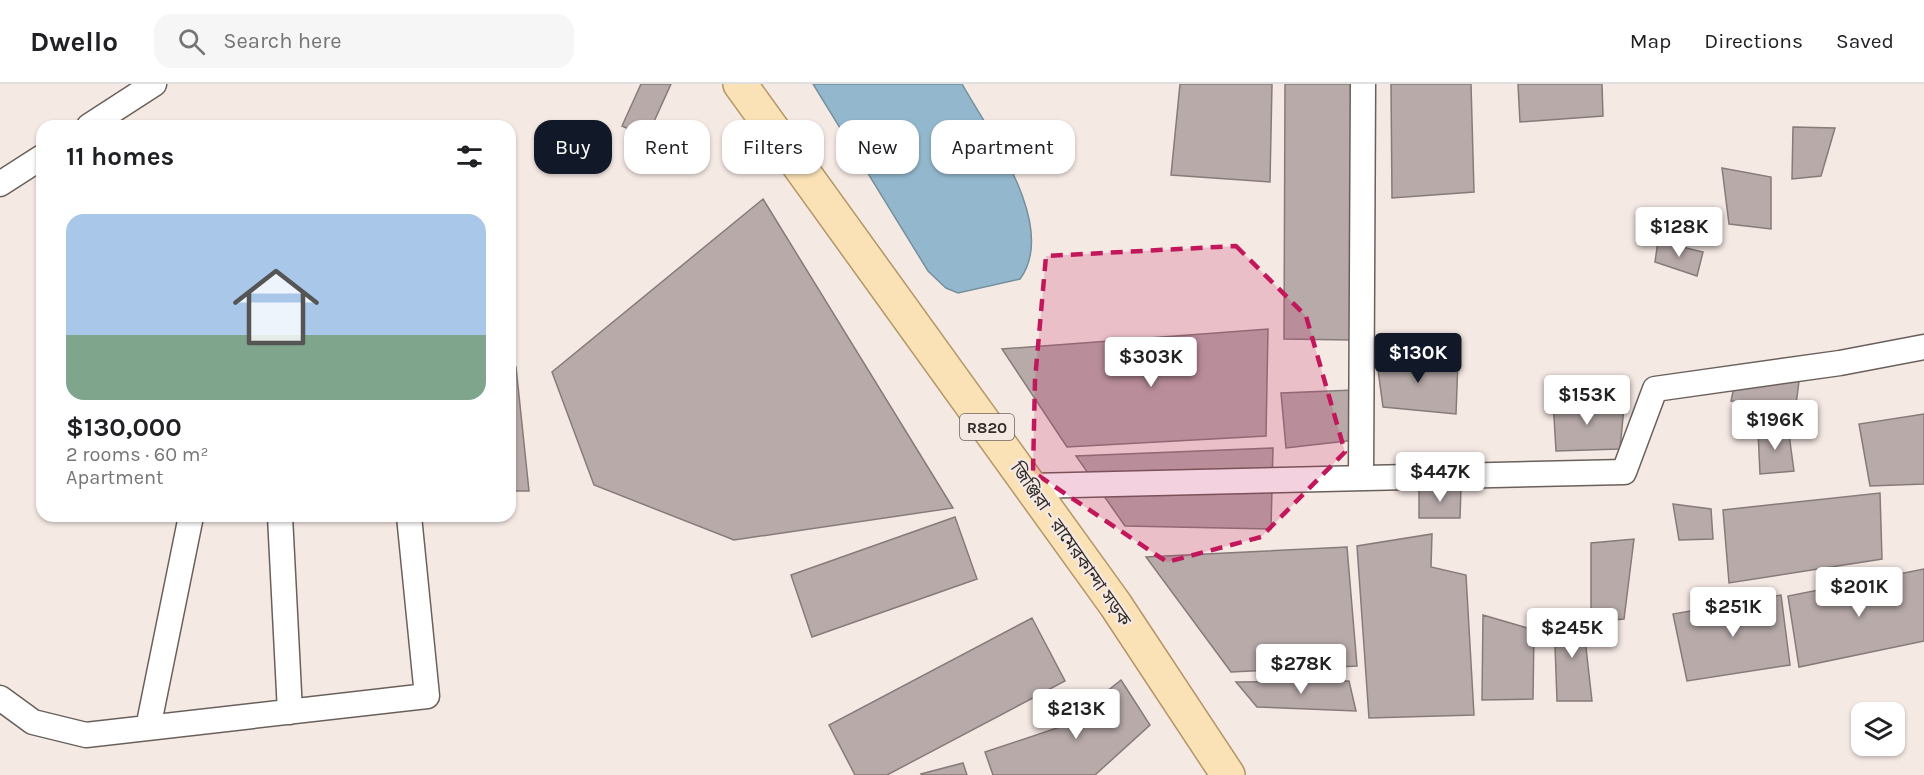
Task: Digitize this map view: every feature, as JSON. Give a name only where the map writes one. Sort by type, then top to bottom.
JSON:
[{"type":"main road","name":"জিঞ্জিরা - রামেরকান্দা সড়ক","points":[[740,84],[881,284],[1031,486],[1114,604],[1228,775]]},
{"type":"street","points":[[98,120],[154,84]]},
{"type":"street","points":[[1361,478],[1363,84]]},
{"type":"street","points":[[0,184],[36,161]]},
{"type":"street","points":[[1031,486],[1624,472],[1655,389],[1840,363],[1924,347]]},
{"type":"street","points":[[148,728],[190,522]]},
{"type":"street","points":[[280,522],[291,712]]},
{"type":"street","points":[[0,698],[33,722],[86,735],[427,696],[410,522]]},
{"type":"highlighted area","points":[[1236,246],[1306,316],[1345,452],[1261,537],[1167,562],[1033,472],[1035,380],[1046,256]]},
{"type":"water","points":[[813,84],[962,84],[983,120],[931,120],[931,174],[1013,174],[1026,207],[1031,233],[1030,257],[1020,279],[958,293],[946,288],[928,271],[868,174],[919,174],[919,120],[836,121]]},
{"type":"building","points":[[641,84],[671,84],[655,120],[625,120]]},
{"type":"building","points":[[1180,84],[1272,84],[1270,182],[1171,175]]},
{"type":"building","points":[[1285,84],[1353,84],[1351,340],[1284,339]]},
{"type":"building","points":[[1391,84],[1471,84],[1474,192],[1392,198]]},
{"type":"building","points":[[1518,84],[1602,84],[1603,116],[1520,122]]},
{"type":"building","points":[[1793,127],[1835,128],[1821,176],[1792,179]]},
{"type":"building","points":[[1722,168],[1771,177],[1771,229],[1729,224]]},
{"type":"building","points":[[763,199],[953,508],[734,540],[594,485],[552,372]]},
{"type":"building","points":[[1658,241],[1703,252],[1697,276],[1655,262]]},
{"type":"building","points":[[1268,329],[1266,436],[1067,447],[1002,349]]},
{"type":"building","points":[[1376,355],[1458,361],[1456,414],[1383,407]]},
{"type":"building","points":[[516,367],[529,491],[516,491]]},
{"type":"building","points":[[1799,381],[1796,405],[1731,401],[1735,382]]},
{"type":"building","points":[[1354,390],[1355,440],[1286,448],[1281,393]]},
{"type":"building","points":[[1553,400],[1624,407],[1620,449],[1556,451]]},
{"type":"building","points":[[1924,414],[1924,484],[1870,486],[1859,424]]},
{"type":"building","points":[[1788,427],[1794,471],[1760,474],[1758,432]]},
{"type":"building","points":[[1273,448],[1271,529],[1125,526],[1076,456]]},
{"type":"building","points":[[1419,487],[1461,488],[1460,518],[1419,518]]},
{"type":"building","points":[[1880,493],[1882,559],[1729,583],[1723,510]]},
{"type":"building","points":[[1673,504],[1711,509],[1713,539],[1679,540]]},
{"type":"building","points":[[955,517],[977,579],[812,637],[791,575]]},
{"type":"building","points":[[1432,534],[1431,567],[1466,575],[1474,715],[1369,718],[1357,546]]},
{"type":"building","points":[[1634,539],[1624,619],[1591,622],[1591,543]]},
{"type":"building","points":[[1347,547],[1357,666],[1231,672],[1146,557]]},
{"type":"building","points":[[1924,569],[1924,641],[1799,667],[1788,596]]},
{"type":"building","points":[[1781,595],[1790,665],[1687,681],[1673,614]]},
{"type":"building","points":[[1582,612],[1592,701],[1557,701],[1554,618]]},
{"type":"building","points":[[1483,615],[1534,630],[1533,699],[1482,700]]},
{"type":"building","points":[[1032,618],[1065,681],[887,775],[855,775],[829,725]]},
{"type":"building","points":[[1121,680],[1150,725],[1095,775],[993,775],[985,752],[1063,726]]},
{"type":"building","points":[[1349,681],[1356,711],[1257,707],[1236,682]]},
{"type":"building","points":[[963,763],[967,775],[921,774]]}]
